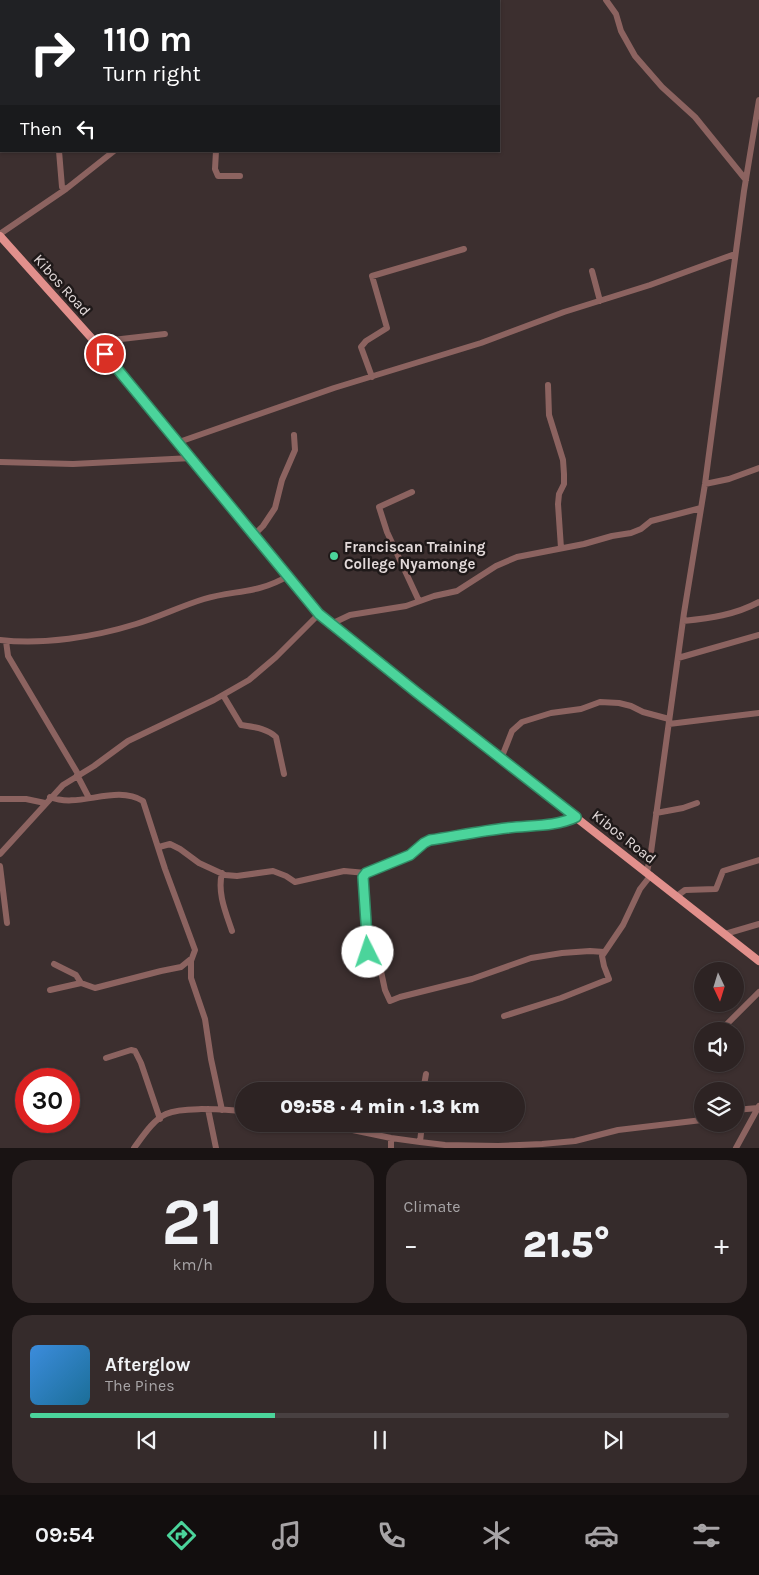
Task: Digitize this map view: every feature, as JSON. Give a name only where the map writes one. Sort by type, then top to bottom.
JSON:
[{"type":"main road","name":"Kibos Road","points":[[0,235],[95,342],[319,614],[759,961]]},
{"type":"street","points":[[606,0],[616,14],[621,31],[635,56],[662,87],[695,117],[746,180]]},
{"type":"street","points":[[504,1016],[524,1011],[607,980],[609,976],[602,960],[604,952],[622,925],[649,874],[683,621],[705,484],[746,180],[759,100]]},
{"type":"street","points":[[59,152],[62,187],[66,189]]},
{"type":"street","points":[[0,235],[66,189],[108,152]]},
{"type":"street","points":[[216,152],[217,174],[222,177],[240,176]]},
{"type":"street","points":[[372,377],[361,347],[366,341],[388,328],[372,276],[464,249]]},
{"type":"street","points":[[178,442],[334,388],[481,343],[564,312],[650,286],[736,254]]},
{"type":"street","points":[[592,271],[600,301]]},
{"type":"street","points":[[95,342],[165,334]]},
{"type":"street","points":[[548,385],[550,414],[564,474],[564,484],[559,494],[558,504],[561,548]]},
{"type":"street","points":[[254,534],[263,526],[275,508],[280,486],[295,450],[294,435]]},
{"type":"street","points":[[0,462],[73,464],[192,458]]},
{"type":"street","points":[[705,484],[729,479],[759,468]]},
{"type":"street","points":[[412,492],[378,506],[387,532],[420,601]]},
{"type":"street","points":[[331,624],[350,615],[406,606],[457,591],[505,561],[529,554],[630,533],[641,529],[651,522],[701,508]]},
{"type":"street","points":[[89,798],[78,775],[8,656],[3,640],[15,642],[71,638],[103,632],[136,624],[204,599],[260,589],[288,576]]},
{"type":"street","points":[[683,621],[719,617],[743,610],[759,602]]},
{"type":"street","points":[[0,854],[63,785],[128,741],[223,695],[261,671],[319,614]]},
{"type":"street","points":[[678,658],[759,635]]},
{"type":"street","points":[[223,695],[241,725],[259,728],[274,734],[284,774]]},
{"type":"street","points":[[501,758],[512,731],[522,722],[551,714],[581,710],[600,702],[631,706],[669,721],[759,713]]},
{"type":"street","points":[[0,799],[60,801],[112,795],[143,801],[195,950],[190,966],[191,978],[205,1019],[222,1110]]},
{"type":"street","points":[[656,813],[683,808],[697,803]]},
{"type":"street","points":[[159,847],[170,844],[199,863],[222,873],[237,876],[273,870],[295,882],[344,871],[366,873],[410,855],[430,840],[499,829],[532,825],[552,825],[576,817]]},
{"type":"street","points":[[677,896],[685,890],[716,889],[723,871],[759,860]]},
{"type":"street","points":[[0,866],[7,924]]},
{"type":"street","points":[[222,873],[220,885],[222,904],[232,931]]},
{"type":"street","points":[[366,873],[363,877],[369,958],[378,962],[385,990],[390,1001],[472,979],[531,958],[562,953],[604,952]]},
{"type":"street","points":[[725,934],[759,924]]},
{"type":"street","points":[[50,990],[80,982],[95,988],[181,967],[193,957]]},
{"type":"street","points":[[54,964],[76,975],[80,982]]},
{"type":"street","points":[[729,1022],[759,992]]},
{"type":"street","points":[[106,1058],[130,1050],[135,1051],[160,1119]]},
{"type":"street","points":[[425,1082],[426,1074]]},
{"type":"street","points":[[744,1109],[758,1107]]},
{"type":"street","points":[[736,1148],[758,1107]]},
{"type":"street","points":[[208,1109],[216,1148]]},
{"type":"street","points":[[134,1148],[164,1115],[208,1109],[235,1111]]},
{"type":"street","points":[[362,1132],[420,1142],[498,1146],[575,1140],[618,1130],[694,1121]]},
{"type":"street","points":[[420,1142],[421,1132]]},
{"type":"street","points":[[390,1148],[391,1138]]},
{"type":"place","name":"Franciscan Training College Nyamonge","points":[[334,556]]},
{"type":"route","points":[[105,354],[319,614],[576,817],[552,825],[532,825],[499,829],[430,840],[410,855],[366,873],[363,877],[368,952]]}]
